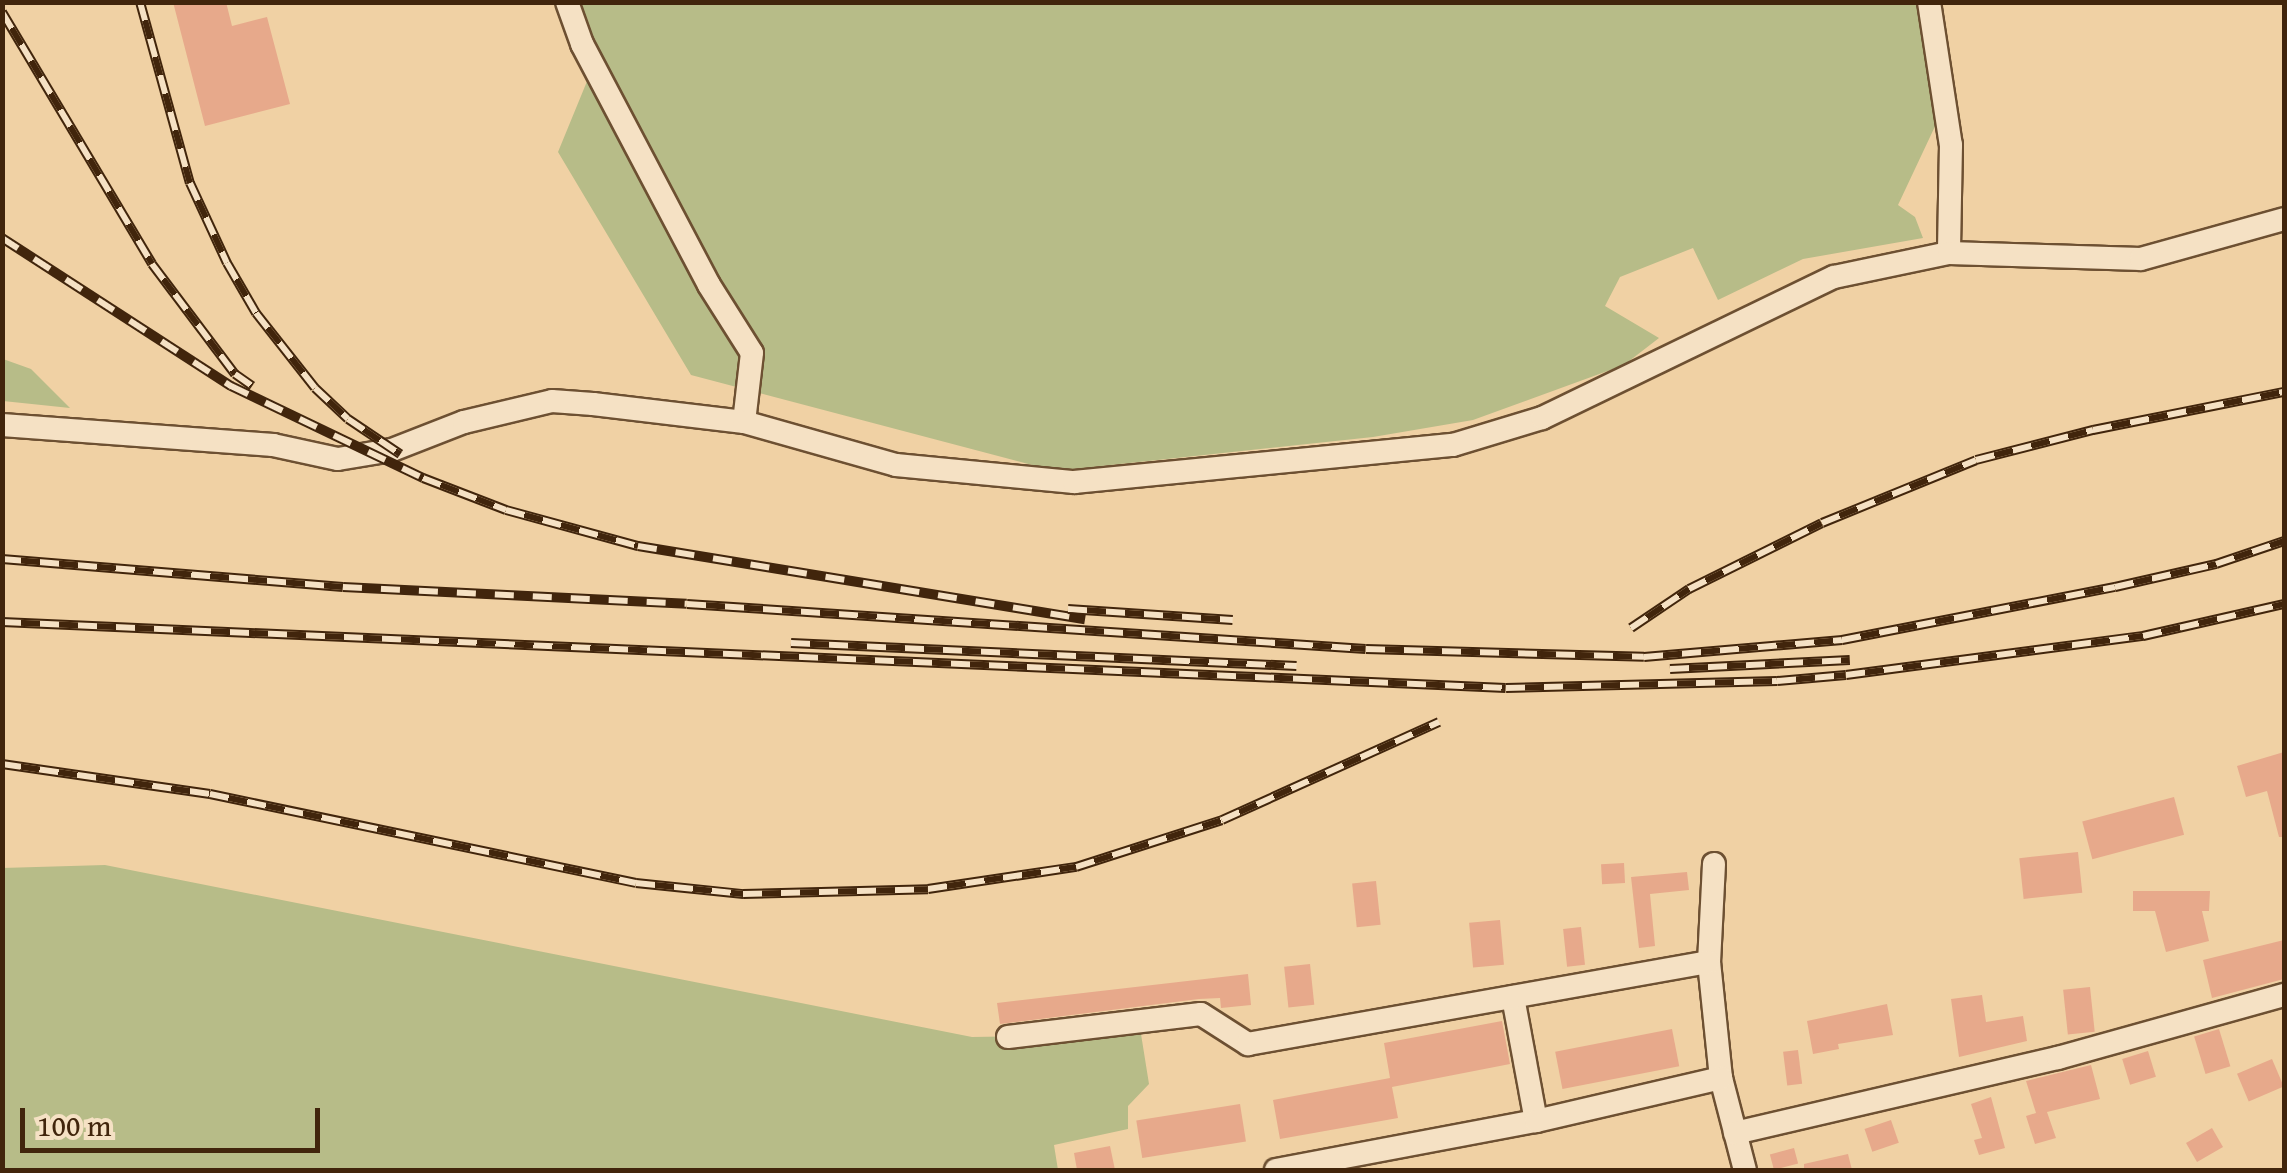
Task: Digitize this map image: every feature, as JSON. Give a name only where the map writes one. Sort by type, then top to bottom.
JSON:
[{"type":"street","points":[[567,2],[591,62],[709,284],[752,353],[744,422]]},
{"type":"street","points":[[1928,2],[1952,145],[1950,253]]},
{"type":"street","points":[[2,425],[273,446],[338,458],[392,450],[464,422],[552,402],[744,422],[896,466],[1074,482],[1453,445],[1542,418],[1834,277],[1950,253],[2141,258],[2284,219]]},
{"type":"street","points":[[1714,864],[1709,962],[1720,1078],[1746,1170]]},
{"type":"street","points":[[1008,1036],[1202,1014],[1248,1044],[1709,962]]},
{"type":"street","points":[[1736,1133],[2058,1058],[2284,995]]},
{"type":"street","points":[[1513,997],[1536,1122]]},
{"type":"street","points":[[1276,1170],[1536,1122],[1720,1078]]},
{"type":"green space","points":[[577,2],[1919,3],[1938,120],[1898,205],[1915,217],[1923,238],[1803,259],[1718,300],[1693,248],[1620,277],[1605,306],[1659,338],[1624,365],[1473,420],[1373,437],[1055,471],[691,375],[558,152],[590,74]]},
{"type":"green space","points":[[3,359],[31,369],[70,408],[3,401]]},
{"type":"green space","points":[[105,865],[972,1037],[1141,1034],[1149,1084],[1128,1106],[1128,1129],[1054,1145],[1058,1170],[3,1170],[2,868]]},
{"type":"building","points":[[173,2],[226,2],[232,26],[267,17],[290,104],[205,126]]},
{"type":"building","points":[[2284,752],[2284,837],[2279,837],[2267,791],[2246,797],[2237,766]]},
{"type":"building","points":[[2174,797],[2184,835],[2092,859],[2082,822]]},
{"type":"building","points":[[2078,852],[2082,893],[2024,899],[2019,858]]},
{"type":"building","points":[[1624,863],[1625,883],[1602,884],[1601,864]]},
{"type":"building","points":[[1687,872],[1689,890],[1650,894],[1655,946],[1639,948],[1631,877]]},
{"type":"building","points":[[1376,881],[1381,925],[1357,927],[1352,884]]},
{"type":"building","points":[[2133,891],[2210,891],[2209,911],[2202,911],[2209,941],[2166,952],[2155,911],[2133,911]]},
{"type":"building","points":[[1500,920],[1504,965],[1473,968],[1469,923]]},
{"type":"building","points":[[1581,927],[1585,965],[1567,967],[1563,929]]},
{"type":"building","points":[[2284,940],[2284,979],[2212,998],[2203,960]]},
{"type":"building","points":[[1310,964],[1314,1005],[1288,1007],[1284,967]]},
{"type":"building","points":[[1248,974],[1251,1005],[1221,1008],[1220,998],[1199,999],[1000,1024],[997,1003]]},
{"type":"building","points":[[2090,987],[2095,1032],[2068,1035],[2063,990]]},
{"type":"building","points":[[1982,995],[1986,1022],[2023,1016],[2027,1041],[1959,1057],[1951,999]]},
{"type":"building","points":[[1887,1004],[1893,1035],[1838,1044],[1839,1049],[1813,1054],[1807,1021]]},
{"type":"building","points":[[1502,1021],[1510,1064],[1392,1087],[1398,1118],[1280,1139],[1273,1100],[1390,1078],[1384,1043]]},
{"type":"building","points":[[1672,1029],[1679,1066],[1562,1089],[1555,1052]]},
{"type":"building","points":[[2219,1029],[2230,1066],[2206,1074],[2194,1037]]},
{"type":"building","points":[[1798,1050],[1802,1084],[1787,1086],[1783,1052]]},
{"type":"building","points":[[2148,1051],[2156,1077],[2130,1085],[2122,1059]]},
{"type":"building","points":[[2272,1059],[2284,1087],[2249,1101],[2237,1074]]},
{"type":"building","points":[[2091,1065],[2100,1099],[2047,1112],[2056,1138],[2035,1144],[2026,1116],[2036,1113],[2026,1081]]},
{"type":"building","points":[[1991,1097],[2005,1148],[1979,1155],[1974,1140],[1982,1138],[1971,1104]]},
{"type":"building","points":[[1240,1104],[1246,1142],[1142,1158],[1136,1120]]},
{"type":"building","points":[[1891,1120],[1899,1143],[1872,1152],[1865,1129]]},
{"type":"building","points":[[2212,1128],[2223,1147],[2197,1162],[2186,1143]]},
{"type":"building","points":[[1110,1146],[1115,1170],[1077,1170],[1074,1153]]},
{"type":"building","points":[[1794,1148],[1798,1163],[1774,1170],[1770,1154]]},
{"type":"building","points":[[1848,1154],[1852,1170],[1804,1170],[1804,1164]]},
{"type":"railway","points":[[140,2],[190,183],[227,263],[256,313],[315,388],[348,419],[400,454]]},
{"type":"railway","points":[[2,12],[152,264],[235,374],[252,386]]},
{"type":"railway","points":[[2,238],[231,386],[423,478],[506,510],[638,546],[1085,619]]},
{"type":"railway","points":[[1631,628],[1689,589],[1822,523],[1976,460],[2093,430],[2284,392]]},
{"type":"railway","points":[[2,559],[343,587],[687,604],[1366,649],[1644,657],[1842,640],[2115,587],[2216,564],[2284,541]]},
{"type":"railway","points":[[2,622],[1506,688],[1777,681],[1846,675],[2143,636],[2284,604]]},
{"type":"railway","points":[[1068,609],[1233,620]]},
{"type":"railway","points":[[791,643],[1296,666]]},
{"type":"railway","points":[[1670,669],[1850,660]]},
{"type":"railway","points":[[2,764],[210,794],[636,883],[743,894],[928,889],[1076,867],[1222,820],[1439,722]]}]
